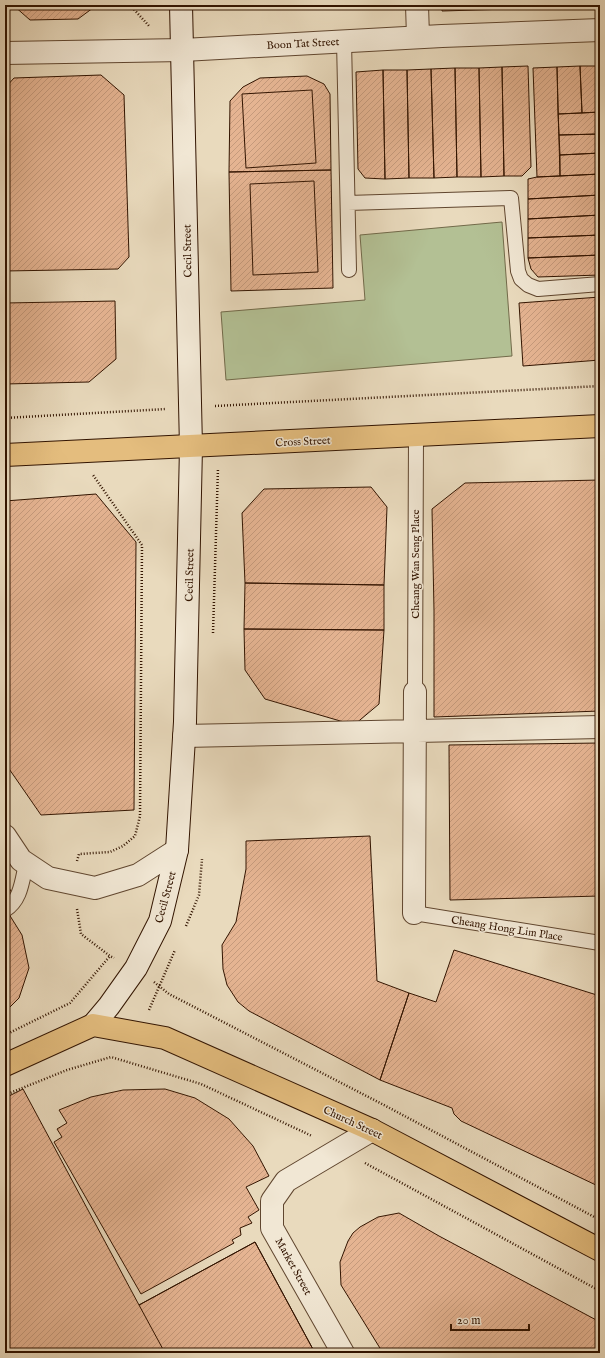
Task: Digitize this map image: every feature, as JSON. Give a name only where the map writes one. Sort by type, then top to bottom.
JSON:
[{"type":"main road","name":"Cross Street","points":[[5,455],[600,426]]},
{"type":"main road","name":"Cecil Street","points":[[5,1065],[93,1025]]},
{"type":"main road","name":"Church Street","points":[[93,1025],[165,1038],[372,1130],[600,1250]]},
{"type":"street","name":"Cecil Street","points":[[93,1025],[109,1006],[136,968],[160,921],[177,850],[184,736],[191,447],[181,5]]},
{"type":"street","points":[[417,5],[418,37]]},
{"type":"street","name":"Boon Tat Street","points":[[5,53],[183,50],[418,37],[600,30]]},
{"type":"street","points":[[414,914],[415,692]]},
{"type":"street","points":[[184,736],[600,727]]},
{"type":"street","points":[[5,836],[21,860],[48,878],[95,888],[138,875],[177,850]]},
{"type":"street","name":"Market Street","points":[[343,1353],[272,1228],[272,1201],[286,1181],[372,1130]]},
{"type":"lane","points":[[344,41],[349,270]]},
{"type":"lane","points":[[348,203],[511,198],[518,271],[521,279],[528,285],[538,289],[600,284]]},
{"type":"lane","name":"Cheang Wan Seng Place","points":[[415,692],[416,435]]},
{"type":"lane","points":[[5,910],[12,906],[19,894],[26,864]]},
{"type":"lane","name":"Cheang Hong Lim Place","points":[[414,914],[600,943]]},
{"type":"path","points":[[130,5],[155,32]]},
{"type":"path","points":[[5,418],[600,386]]},
{"type":"path","points":[[5,1035],[70,1002],[110,956],[81,934],[72,884],[79,854],[110,852],[123,846],[134,836],[140,816],[142,545],[88,469]]},
{"type":"path","points":[[136,968],[169,994],[382,1104],[600,1220]]},
{"type":"path","points":[[5,1095],[67,1070]]},
{"type":"green space","points":[[502,222],[512,356],[226,380],[221,312],[365,300],[360,235]]},
{"type":"building","points":[[13,5],[97,5],[78,19],[30,20]]},
{"type":"building","points":[[442,5],[543,5],[543,8],[442,11]]},
{"type":"building","points":[[528,66],[531,167],[522,176],[504,176],[502,67]]},
{"type":"building","points":[[580,66],[600,66],[600,112],[582,113]]},
{"type":"building","points":[[580,66],[582,113],[558,114],[557,67]]},
{"type":"building","points":[[502,67],[504,176],[481,177],[479,68]]},
{"type":"building","points":[[557,67],[560,176],[537,177],[533,68]]},
{"type":"building","points":[[455,68],[479,68],[481,177],[457,177]]},
{"type":"building","points":[[455,68],[457,177],[434,178],[431,69]]},
{"type":"building","points":[[431,69],[434,178],[409,178],[407,70]]},
{"type":"building","points":[[383,70],[407,70],[409,178],[385,179]]},
{"type":"building","points":[[383,70],[385,179],[365,178],[358,169],[356,72]]},
{"type":"building","points":[[101,75],[124,95],[129,257],[118,269],[5,271],[5,88],[14,78]]},
{"type":"building","points":[[307,76],[324,84],[330,94],[331,170],[229,172],[230,101],[243,87],[260,78]]},
{"type":"building","points":[[312,90],[316,163],[246,168],[242,94]]},
{"type":"building","points":[[600,112],[600,134],[559,135],[558,114]]},
{"type":"building","points":[[600,134],[600,153],[560,155],[559,135]]},
{"type":"building","points":[[600,153],[600,174],[560,176],[560,155]]},
{"type":"building","points":[[331,170],[333,288],[231,291],[229,172]]},
{"type":"building","points":[[600,174],[600,195],[528,199],[528,179],[537,177]]},
{"type":"building","points":[[314,181],[318,272],[253,275],[250,184]]},
{"type":"building","points":[[600,195],[600,215],[528,219],[528,199]]},
{"type":"building","points":[[600,215],[600,235],[528,238],[528,219]]},
{"type":"building","points":[[600,235],[600,255],[528,258],[528,238]]},
{"type":"building","points":[[600,255],[600,275],[538,277],[531,269],[528,258]]},
{"type":"building","points":[[600,297],[600,360],[523,366],[519,303]]},
{"type":"building","points":[[115,301],[116,359],[89,382],[5,384],[5,303]]},
{"type":"building","points":[[600,480],[600,711],[434,717],[432,509],[465,483]]},
{"type":"building","points":[[371,487],[387,507],[384,585],[245,583],[242,513],[264,489]]},
{"type":"building","points":[[96,494],[136,542],[134,810],[41,815],[5,763],[5,501]]},
{"type":"building","points":[[245,583],[384,585],[384,630],[244,629]]},
{"type":"building","points":[[244,629],[384,630],[379,704],[354,725],[265,699],[245,670]]},
{"type":"building","points":[[600,743],[600,896],[450,900],[449,745]]},
{"type":"building","points":[[370,836],[377,981],[409,993],[380,1080],[249,1011],[238,1002],[227,985],[223,969],[222,945],[236,922],[246,869],[246,841]]},
{"type":"building","points":[[5,882],[13,894],[5,899]]},
{"type":"building","points":[[7,911],[22,935],[29,968],[19,998],[5,1012],[5,913]]},
{"type":"building","points":[[454,950],[600,996],[600,1182],[598,1186],[461,1121],[454,1114],[452,1108],[380,1080],[409,993],[436,1002]]},
{"type":"building","points":[[23,1089],[139,1305],[255,1242],[315,1353],[5,1353],[5,1098]]},
{"type":"building","points":[[165,1089],[195,1098],[229,1119],[253,1146],[269,1176],[246,1187],[259,1210],[248,1217],[252,1223],[240,1228],[241,1235],[232,1240],[234,1243],[141,1294],[54,1142],[62,1137],[57,1129],[67,1123],[59,1110],[91,1097],[123,1090]]},
{"type":"building","points":[[399,1213],[600,1322],[600,1353],[383,1353],[341,1285],[340,1262],[348,1241],[353,1233],[360,1227],[378,1217]]},
{"type":"building","points":[[255,1242],[315,1353],[165,1353],[139,1305]]}]
